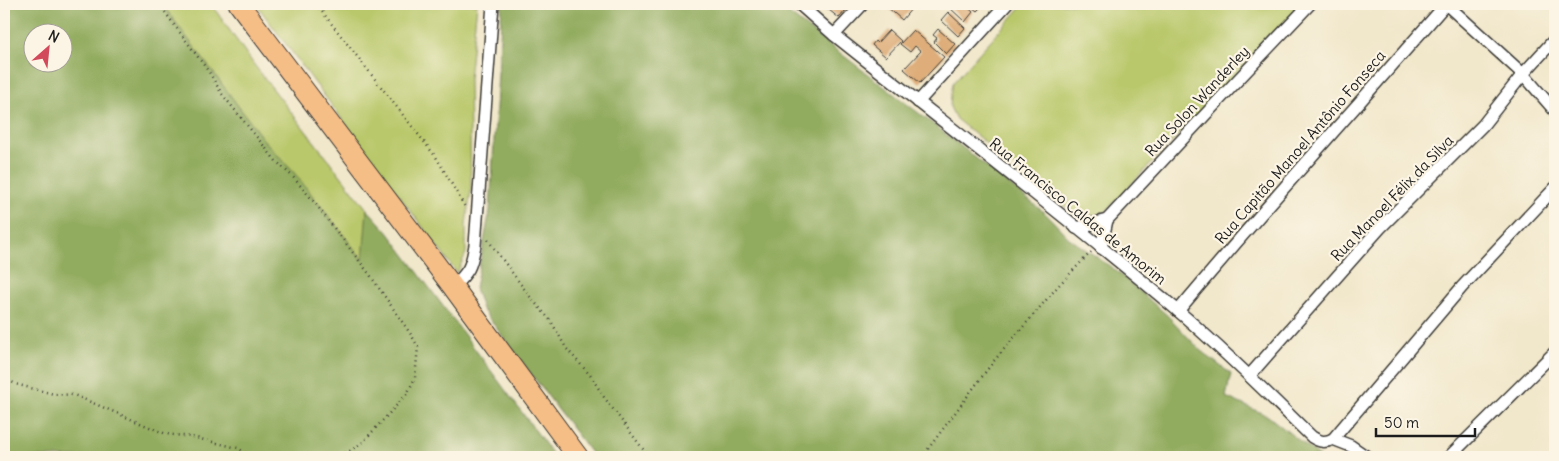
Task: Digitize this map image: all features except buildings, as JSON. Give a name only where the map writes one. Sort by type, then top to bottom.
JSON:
[{"type":"highway","points":[[240,4],[578,457]]},
{"type":"street","points":[[453,287],[467,273],[471,265],[475,245],[493,4]]},
{"type":"street","name":"Rua Francisco Caldas de Amorim","points":[[799,4],[834,35],[1100,246],[1178,311],[1312,437],[1323,442],[1333,439],[1351,446],[1367,457]]},
{"type":"street","points":[[834,35],[863,4]]},
{"type":"street","points":[[918,102],[1007,4]]},
{"type":"street","name":"Rua Solon Wanderley","points":[[1107,220],[1310,4]]},
{"type":"street","points":[[1446,4],[1523,74],[1555,111]]},
{"type":"street","name":"Rua Capitão Manoel Antônio Fonseca","points":[[1178,311],[1243,234],[1446,4]]},
{"type":"street","name":"Rua Manoel Félix da Silva","points":[[1249,376],[1380,228],[1483,125],[1523,74],[1555,39]]},
{"type":"street","points":[[1333,439],[1462,287],[1555,188]]},
{"type":"street","points":[[1076,228],[1107,220],[1100,246]]},
{"type":"street","points":[[1449,457],[1555,352]]},
{"type":"path","points":[[159,4],[222,94],[276,161],[293,177],[315,203],[370,275],[418,347],[415,378],[407,394],[362,443],[348,452],[331,457]]},
{"type":"path","points":[[316,4],[436,157],[476,225],[550,321],[566,348],[590,375],[649,457]]},
{"type":"path","points":[[922,457],[957,408],[1022,327],[1073,269],[1100,246]]},
{"type":"path","points":[[4,377],[15,384],[54,394],[74,395],[166,434],[238,448],[252,457]]},
{"type":"green space","points":[[4,4],[162,4],[262,138],[296,175],[363,260],[367,209],[388,232],[555,457],[4,457]]},
{"type":"green space","points":[[162,4],[211,4],[255,66],[367,209],[364,261],[296,175],[262,138]]},
{"type":"green space","points":[[256,4],[477,4],[469,79],[471,191],[466,224],[466,253],[457,273]]},
{"type":"green space","points":[[502,4],[776,4],[933,124],[1045,213],[1069,238],[1114,269],[1168,316],[1201,351],[1231,374],[1226,397],[1268,416],[1320,457],[594,457],[482,309],[475,288],[490,210]]},
{"type":"green space","points":[[1024,4],[1302,4],[1105,212],[1094,215],[1075,214],[956,119],[950,107],[953,83]]}]
